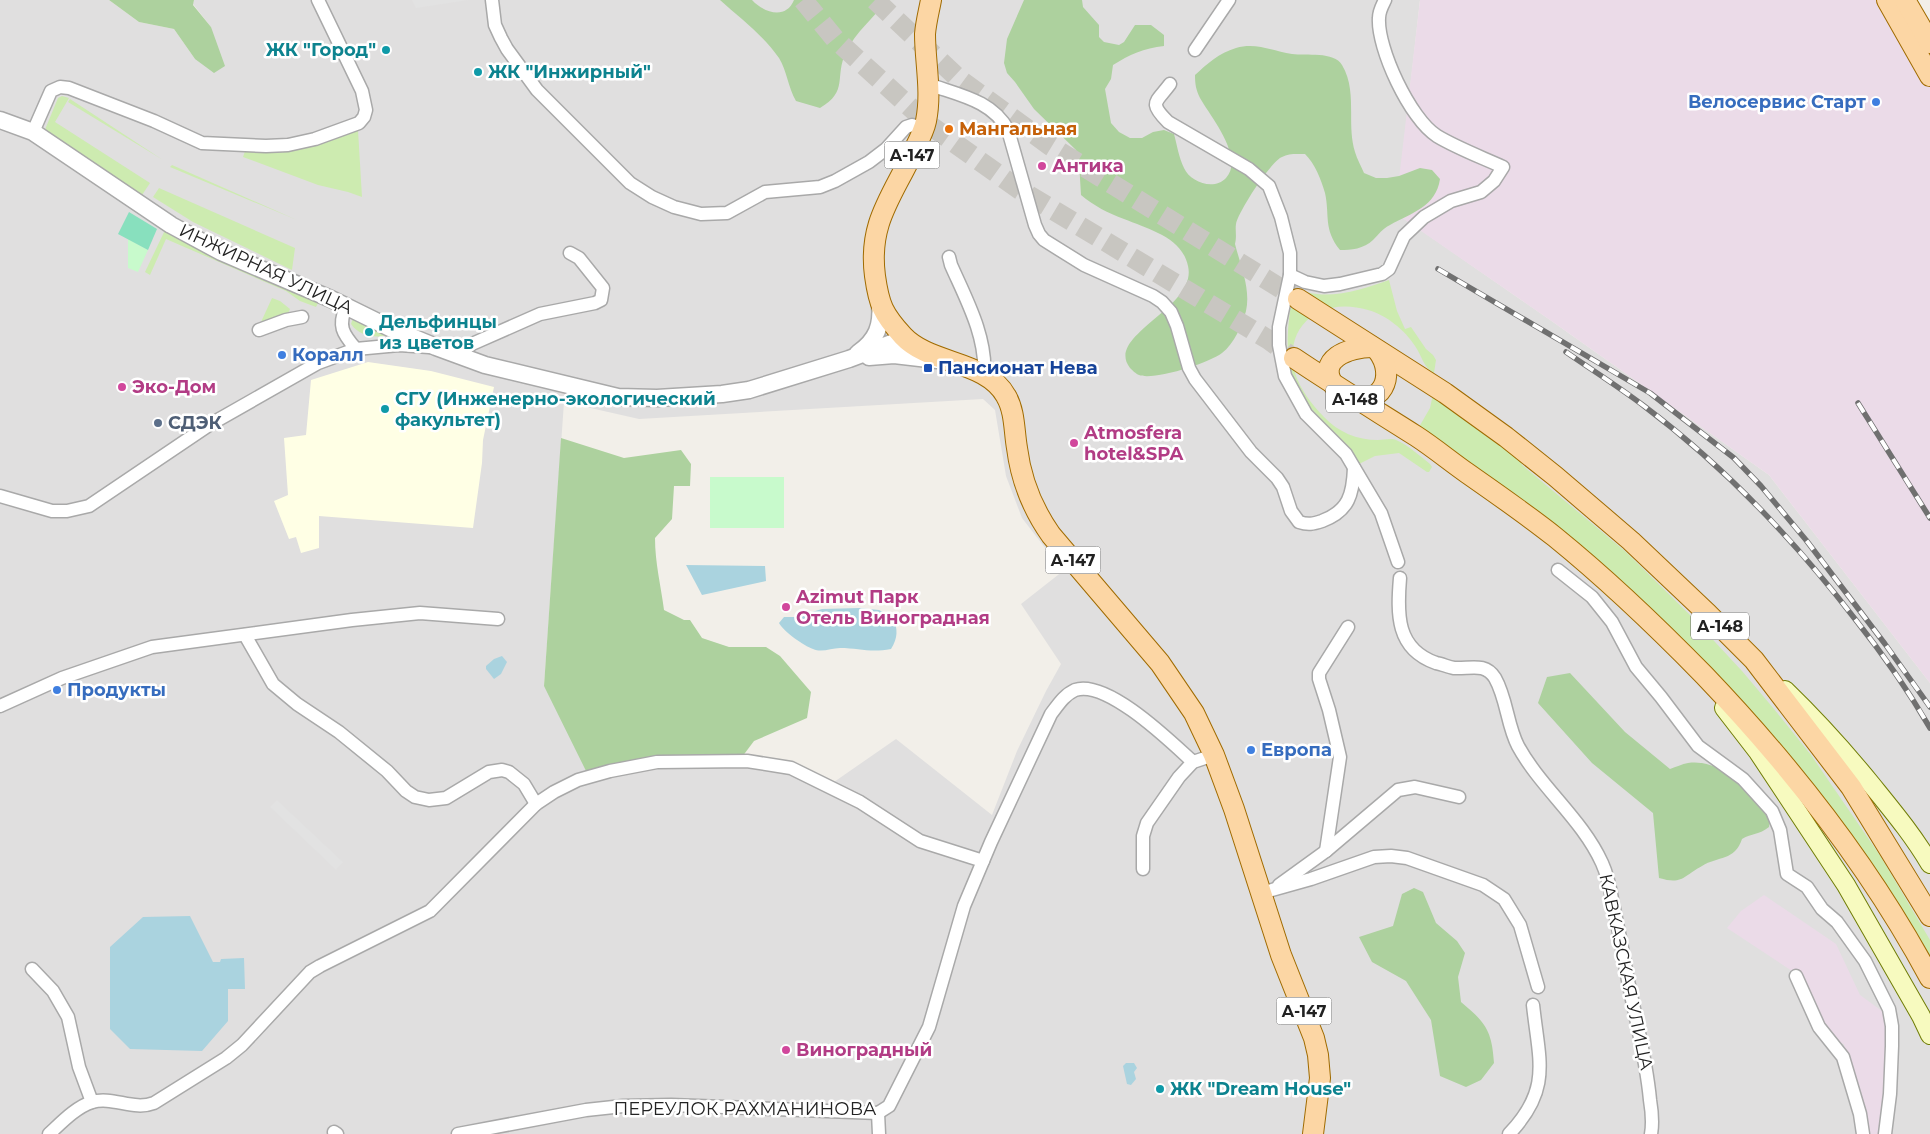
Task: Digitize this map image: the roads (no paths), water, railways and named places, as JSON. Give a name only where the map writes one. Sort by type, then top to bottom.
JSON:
[{"type":"main road","name":"А-147","points":[[931,0],[925,32],[928,84],[927,114],[924,128],[878,223],[874,256],[880,304],[886,315],[905,338],[940,357],[984,374],[1002,389],[1012,411],[1025,486],[1038,516],[1051,535],[1160,663],[1194,713],[1214,755],[1267,892],[1281,955],[1307,1018],[1318,1055],[1320,1078],[1313,1134]]},
{"type":"main road","points":[[1887,0],[1930,76]]},
{"type":"main road","points":[[1905,0],[1930,42]]},
{"type":"main road","name":"А-148","points":[[1298,299],[1445,393],[1506,437],[1631,541],[1808,712],[1852,761],[1914,837],[1930,864]]},
{"type":"main road","name":"А-148","points":[[1349,349],[1375,349],[1387,367],[1387,377],[1384,386],[1377,393],[1368,398],[1358,398],[1341,390],[1332,382],[1329,372],[1334,359],[1349,349]]},
{"type":"main road","name":"А-148","points":[[1294,358],[1341,390],[1417,437],[1554,536],[1630,601],[1753,726],[1809,794],[1841,836],[1876,889],[1930,978]]},
{"type":"main road","name":"А-148","points":[[1674,644],[1758,752],[1846,885],[1922,1016],[1930,1035]]},
{"type":"main road","name":"А-148","points":[[1754,660],[1851,787],[1930,916]]},
{"type":"street","points":[[33,132],[51,91],[60,87],[69,88],[154,121],[202,144],[288,145],[315,139],[359,123],[364,117],[366,110],[362,91],[318,0]]},
{"type":"street","points":[[492,0],[495,25],[507,49],[542,95],[630,183],[652,197],[674,207],[701,214],[728,213],[765,192],[820,187],[869,162],[886,149],[906,127],[912,125],[924,128]]},
{"type":"street","points":[[1195,50],[1229,0]]},
{"type":"street","points":[[1290,275],[1305,282],[1324,286],[1347,283],[1382,274],[1389,270],[1404,236],[1424,217],[1452,201],[1481,192],[1494,181],[1503,167],[1436,136],[1425,127],[1413,112],[1404,96],[1381,40],[1379,16],[1381,6],[1385,0]]},
{"type":"street","points":[[928,84],[982,103],[1003,121],[1008,130],[1035,225],[1044,240],[1084,265],[1153,296],[1167,307],[1177,326],[1189,368],[1195,379],[1251,452],[1278,478],[1291,511],[1299,522],[1312,524],[1341,511],[1348,502],[1353,488],[1354,468]]},
{"type":"street","points":[[1170,84],[1156,101],[1157,111],[1168,122],[1249,169],[1269,186],[1281,217],[1290,253],[1290,275],[1279,327],[1280,353],[1285,376],[1306,414],[1346,454],[1381,512],[1398,562]]},
{"type":"street","name":"ИНЖИРНАЯ УЛИЦА","points":[[0,120],[33,132],[171,225],[221,252],[346,306],[390,328],[486,365],[626,398],[722,394],[749,390],[849,359]]},
{"type":"street","points":[[456,355],[472,344],[540,314],[595,303],[601,300],[603,288],[579,258],[570,253]]},
{"type":"street","points":[[949,257],[974,318],[985,358],[984,374]]},
{"type":"street","name":"А-147","points":[[849,359],[871,343],[877,333],[881,317],[880,304]]},
{"type":"street","points":[[346,306],[341,324],[356,349]]},
{"type":"street","points":[[259,330],[286,320],[302,317]]},
{"type":"street","points":[[849,359],[905,338]]},
{"type":"street","points":[[0,496],[52,510],[67,511],[89,506],[209,424],[318,363],[356,349],[399,345],[436,347]]},
{"type":"street","name":"А-147","points":[[849,359],[894,356],[958,364]]},
{"type":"street","points":[[1558,570],[1592,597],[1612,622],[1636,668],[1661,697],[1698,746],[1743,778],[1772,811],[1780,830],[1788,874],[1807,887],[1822,909],[1837,922],[1865,961],[1886,1002],[1892,1026],[1890,1094],[1885,1134]]},
{"type":"street","name":"КАВКАЗСКАЯ УЛИЦА","points":[[1400,578],[1398,599],[1400,622],[1407,643],[1423,658],[1451,668],[1480,667],[1489,671],[1500,689],[1518,746],[1530,765],[1572,816],[1602,863],[1609,884],[1649,1084],[1652,1122],[1650,1134]]},
{"type":"street","points":[[0,706],[62,678],[152,647],[420,613],[498,619]]},
{"type":"street","points":[[1326,851],[1340,757],[1319,673],[1348,627]]},
{"type":"street","points":[[245,635],[273,684],[297,704],[339,732],[387,770],[406,791],[415,797],[429,800],[446,798],[489,772],[502,770],[508,772],[524,784],[536,804]]},
{"type":"street","name":"ПЕРЕУЛОК РАХМАНИНОВА","points":[[458,1134],[586,1110],[623,1106],[671,1105],[878,1114],[889,1106],[929,1027],[962,913],[983,861],[1051,714],[1062,700],[1077,690],[1088,689],[1098,692],[1138,714],[1193,762]]},
{"type":"street","points":[[1143,869],[1143,836],[1146,823],[1179,776],[1193,762],[1214,755]]},
{"type":"street","points":[[48,1134],[77,1110],[92,1102],[103,1101],[148,1105],[226,1058],[242,1045],[310,972],[430,911],[536,804],[578,780],[610,771],[657,762],[747,761],[791,768],[860,802],[920,841],[983,861]]},
{"type":"street","points":[[1267,892],[1326,851],[1398,790],[1406,787],[1415,787],[1459,797]]},
{"type":"street","points":[[1267,892],[1383,856],[1407,858],[1482,885],[1504,899],[1520,925],[1538,987]]},
{"type":"street","points":[[32,969],[53,991],[68,1017],[79,1068],[92,1102]]},
{"type":"street","points":[[1796,976],[1819,1028],[1842,1057],[1860,1114],[1864,1134]]},
{"type":"street","points":[[1509,1134],[1523,1119],[1532,1105],[1540,1082],[1533,1005]]},
{"type":"street","points":[[878,1114],[879,1134]]},
{"type":"water","points":[[686,565],[765,566],[766,581],[702,595]]},
{"type":"water","points":[[859,608],[879,610],[893,617],[896,633],[891,649],[840,648],[816,650],[794,638],[779,623],[784,617],[795,617],[822,609]]},
{"type":"water","points":[[502,656],[507,662],[501,674],[494,679],[486,669],[486,666],[494,659]]},
{"type":"water","points":[[190,916],[213,962],[220,962],[221,959],[244,958],[245,989],[228,989],[228,1021],[202,1051],[130,1049],[110,1029],[110,947],[143,917]]},
{"type":"water","points":[[1126,1063],[1134,1063],[1137,1068],[1134,1072],[1136,1079],[1131,1085],[1127,1084],[1123,1066]]},
{"type":"tunnel","points":[[803,0],[835,39],[931,126],[1020,190],[1269,340],[1293,358]]},
{"type":"tunnel","points":[[875,0],[959,79],[1049,145],[1298,299]]},
{"type":"railway","points":[[1438,269],[1650,393],[1734,458],[1761,486],[1806,540],[1930,707]]},
{"type":"railway","points":[[1566,352],[1635,399],[1674,429],[1757,505],[1808,561],[1865,632],[1904,686],[1930,728]]},
{"type":"railway","points":[[1858,403],[1930,518]]},
{"type":"place","name":"ЖК \"Город\"","points":[[386,50]]},
{"type":"place","name":"ЖК \"Инжирный\"","points":[[478,72]]},
{"type":"place","name":"Велосервис Старт","points":[[1876,102]]},
{"type":"place","name":"Мангальная","points":[[949,129]]},
{"type":"place","name":"Антика","points":[[1042,166]]},
{"type":"place","name":"Дельфинцы из цветов","points":[[369,332]]},
{"type":"place","name":"Коралл","points":[[282,355]]},
{"type":"place","name":"Пансионат Нева","points":[[928,368]]},
{"type":"place","name":"Эко-Дом","points":[[122,387]]},
{"type":"place","name":"СГУ (Инженерно-экологический факультет)","points":[[385,409]]},
{"type":"place","name":"СДЭК","points":[[158,423]]},
{"type":"place","name":"Atmosfera hotel&SPA","points":[[1074,443]]},
{"type":"place","name":"Azimut Парк Отель Виноградная","points":[[786,607]]},
{"type":"place","name":"Продукты","points":[[57,690]]},
{"type":"place","name":"Европа","points":[[1251,750]]},
{"type":"place","name":"Виноградный","points":[[786,1050]]},
{"type":"place","name":"ЖК \"Dream House\"","points":[[1160,1089]]}]
